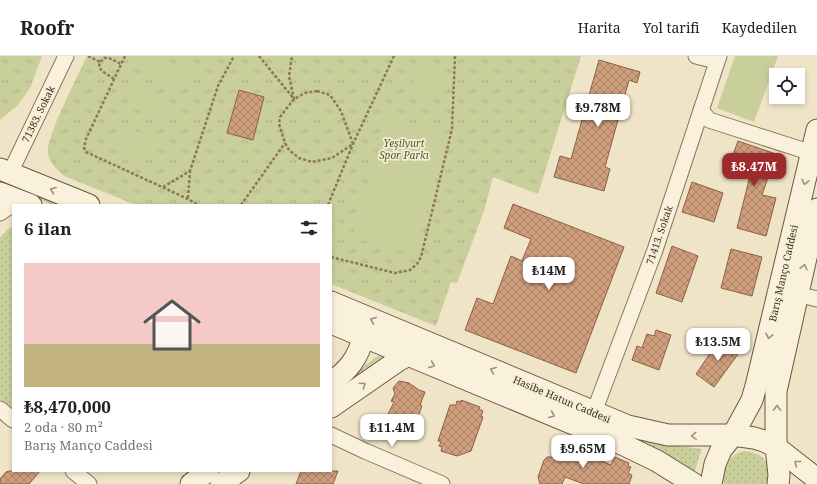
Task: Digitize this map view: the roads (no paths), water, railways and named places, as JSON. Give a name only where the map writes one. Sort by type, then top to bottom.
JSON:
[{"type":"main road","name":"Barış Manço Caddesi","points":[[710,484],[715,464],[721,450],[733,435],[752,400],[761,369],[817,130]]},
{"type":"main road","points":[[5,171],[87,204]]},
{"type":"main road","name":"Barış Manço Caddesi","points":[[778,484],[779,475],[776,447],[776,391],[807,297],[817,209]]},
{"type":"main road","name":"Hasibe Hatun Caddesi","points":[[332,302],[628,426],[668,435],[733,435],[764,441],[776,447],[817,479]]},
{"type":"main road","name":"Hasibe Hatun Caddesi","points":[[332,323],[624,445],[657,462],[694,484]]},
{"type":"main road","points":[[332,382],[344,373],[356,357],[364,336]]},
{"type":"main road","points":[[332,406],[399,360],[409,355]]},
{"type":"main road","points":[[191,484],[207,472]]},
{"type":"main road","points":[[221,484],[238,472]]},
{"type":"street","name":"71383. Sokak","points":[[5,171],[66,56]]},
{"type":"street","points":[[696,56],[708,59],[712,56]]},
{"type":"street","name":"71413. Sokak","points":[[594,412],[654,250],[719,56]]},
{"type":"street","points":[[701,110],[709,120],[812,153]]},
{"type":"street","points":[[0,213],[17,200]]},
{"type":"street","points":[[0,409],[12,419]]},
{"type":"street","points":[[332,435],[442,484]]},
{"type":"street","points":[[74,472],[89,484]]},
{"type":"park label","name":"Yeşilyurt Spor Parkı","points":[[404,148]]}]
